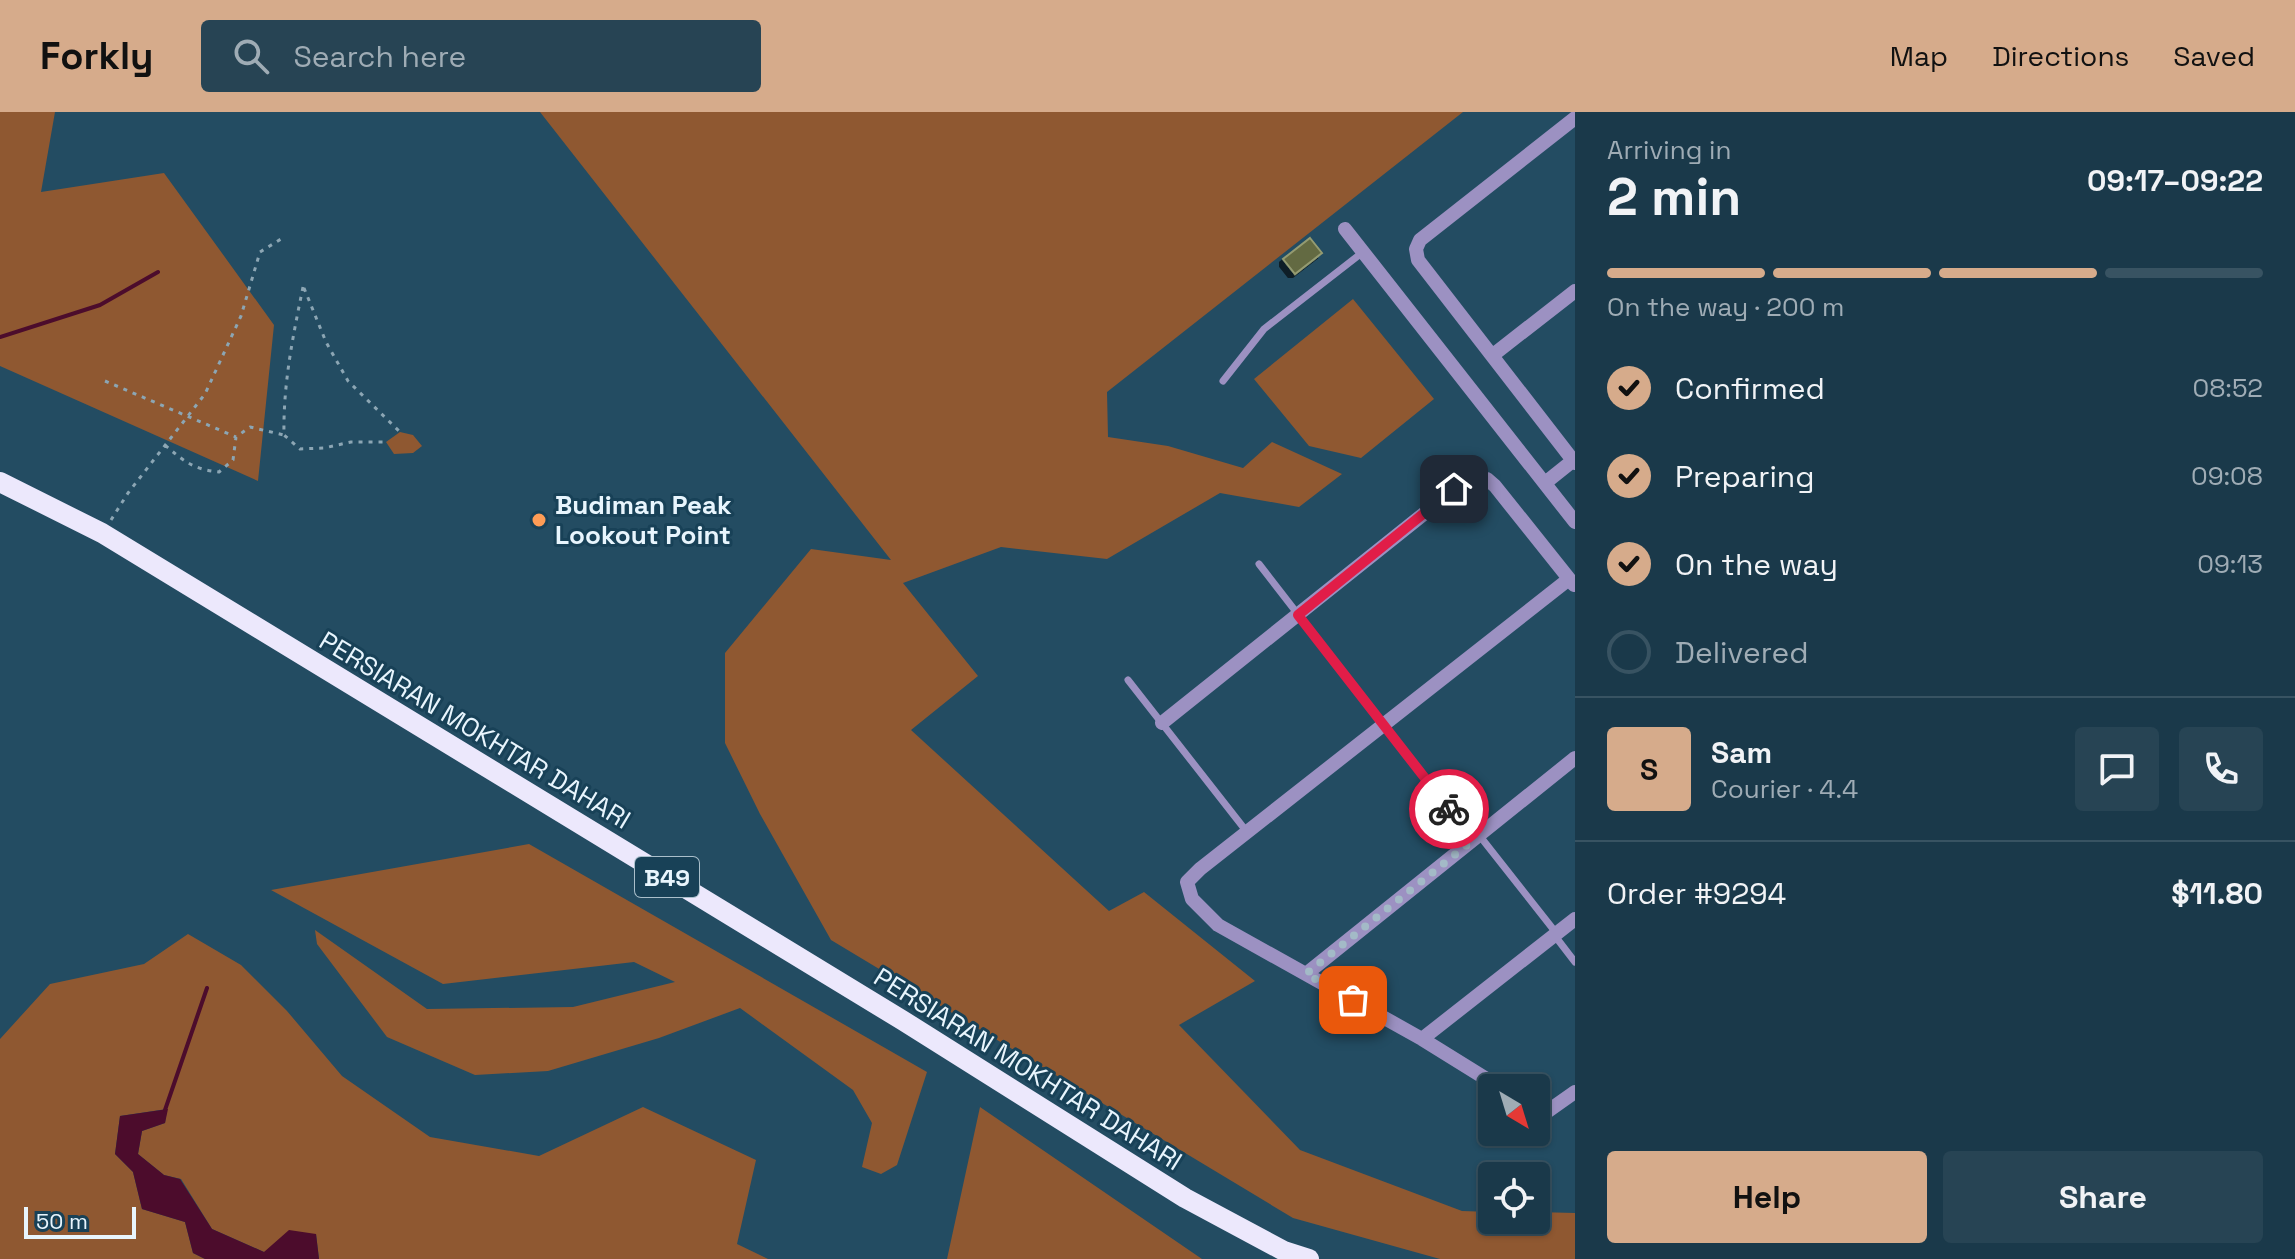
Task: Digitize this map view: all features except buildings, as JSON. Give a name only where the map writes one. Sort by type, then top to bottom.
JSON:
[{"type":"main road","name":"PERSIARAN MOKHTAR DAHARI","points":[[0,474],[24,493]]},
{"type":"main road","name":"PERSIARAN MOKHTAR DAHARI","points":[[0,482],[102,533],[902,1020],[1185,1198],[1284,1251],[1309,1259]]},
{"type":"street","points":[[1545,483],[1574,461],[1418,260],[1416,249],[1420,240],[1575,118]]},
{"type":"street","points":[[1345,229],[1575,522]]},
{"type":"street","points":[[1493,355],[1575,291]]},
{"type":"street","points":[[1162,723],[1454,489],[1465,481],[1487,479],[1572,583],[1384,725],[1187,882],[1192,899],[1218,925],[1478,1074]]},
{"type":"street","points":[[1306,974],[1575,758]]},
{"type":"street","points":[[1422,1039],[1575,919]]},
{"type":"street","points":[[1550,1110],[1575,1092]]},
{"type":"lane","points":[[1223,381],[1264,329],[1363,252]]},
{"type":"lane","points":[[1259,564],[1575,962]]},
{"type":"lane","points":[[1128,680],[1247,832]]},
{"type":"path","points":[[102,533],[128,493],[205,394],[241,316],[260,252],[281,239]]},
{"type":"path","points":[[284,435],[283,408],[290,352],[303,287],[326,342],[348,381],[400,432]]},
{"type":"path","points":[[105,381],[236,437]]},
{"type":"path","points":[[165,445],[186,464],[219,472],[233,460],[236,437],[250,427],[284,435],[300,449],[351,442],[386,442]]},
{"type":"shaded area","points":[[0,112],[55,112],[41,192],[164,173],[274,325],[258,481],[0,366]]},
{"type":"shaded area","points":[[540,112],[1463,112],[1107,392],[1108,437],[1168,446],[1243,468],[1272,442],[1342,474],[1299,507],[1220,493],[1107,559],[1001,547],[903,583],[978,676],[911,730],[1109,911],[1144,892],[1255,981],[1179,1025],[1300,1150],[1462,1211],[1478,1212],[1478,1234],[1550,1234],[1550,1212],[1575,1213],[1575,1259],[1440,1259],[1293,1218],[831,940],[760,814],[725,743],[725,653],[811,549],[891,560]]},
{"type":"shaded area","points":[[1353,299],[1434,399],[1361,458],[1309,446],[1254,379]]},
{"type":"shaded area","points":[[400,432],[413,435],[422,446],[413,453],[394,454],[386,442]]},
{"type":"shaded area","points":[[529,844],[927,1072],[897,1165],[881,1174],[862,1167],[872,1123],[853,1090],[740,1008],[659,1038],[548,1071],[475,1075],[387,1037],[317,944],[315,930],[427,1009],[573,1007],[675,982],[634,962],[443,984],[271,890]]},
{"type":"shaded area","points":[[188,934],[241,965],[287,1011],[342,1076],[430,1137],[539,1156],[643,1107],[756,1160],[737,1244],[768,1259],[319,1259],[316,1234],[264,1252],[212,1229],[181,1179],[164,1175],[138,1154],[142,1131],[165,1123],[167,1109],[120,1116],[115,1154],[133,1172],[142,1209],[185,1222],[193,1253],[205,1259],[0,1259],[0,1039],[50,984],[144,964]]},
{"type":"shaded area","points":[[980,1107],[1202,1259],[947,1259]]},
{"type":"shaded area","points":[[168,1109],[165,1123],[142,1131],[138,1154],[164,1175],[180,1179],[212,1229],[264,1252],[289,1230],[316,1234],[319,1259],[205,1259],[193,1253],[185,1222],[142,1209],[133,1172],[115,1154],[120,1116]]},
{"type":"waterway","points":[[0,337],[100,305],[158,272]]},
{"type":"waterway","points":[[165,1110],[207,988]]},
{"type":"way so far","points":[[1353,1000],[1306,974],[1473,840],[1449,809]]},
{"type":"place","name":"Budiman Peak Lookout Point","points":[[539,520]]},
{"type":"route","points":[[1449,809],[1298,615],[1454,489]]}]
